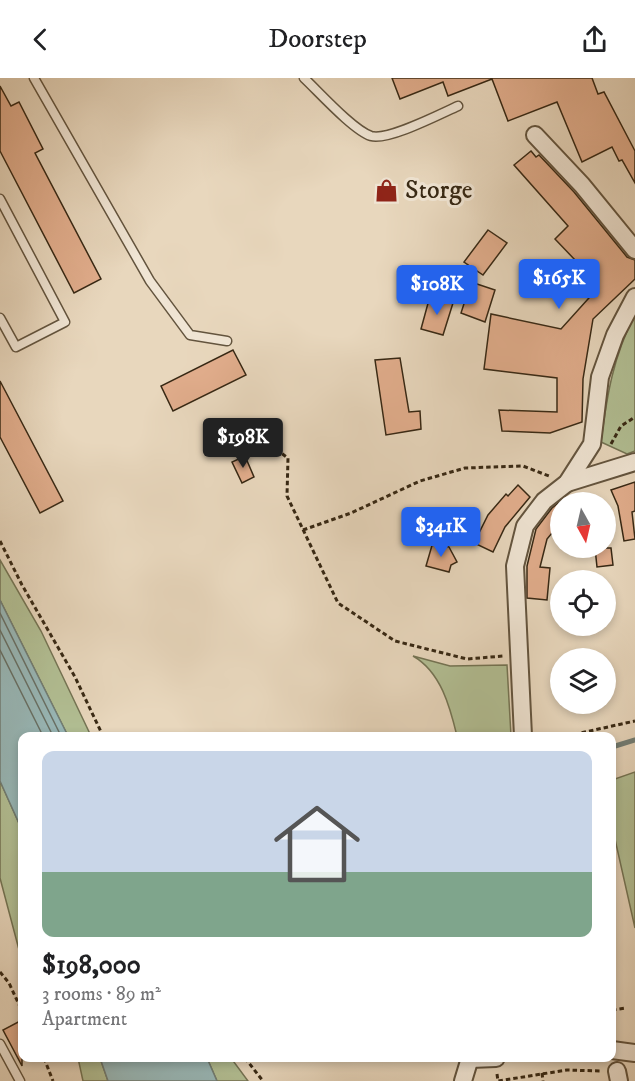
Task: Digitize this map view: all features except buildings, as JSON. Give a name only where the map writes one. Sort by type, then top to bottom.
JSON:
[{"type":"street","points":[[535,135],[582,184],[635,250]]},
{"type":"street","points":[[523,732],[515,566],[525,526],[544,501],[567,483],[592,444],[600,377],[615,335],[635,297]]},
{"type":"street","points":[[567,483],[635,462]]},
{"type":"street","points":[[616,1051],[635,1053]]},
{"type":"street","points":[[463,1081],[469,1062]]},
{"type":"lane","points":[[33,78],[150,281],[190,335],[227,341]]},
{"type":"lane","points":[[304,78],[358,129],[371,136],[385,136],[458,106]]},
{"type":"lane","points":[[0,199],[65,322],[16,347],[0,318]]},
{"type":"lane","points":[[0,1044],[20,1081]]},
{"type":"path","points":[[270,445],[288,458],[287,496],[338,603],[395,641],[467,659],[519,655]]},
{"type":"path","points":[[303,530],[351,513],[420,481],[465,468],[523,466],[567,483]]},
{"type":"path","points":[[0,541],[22,585],[75,677],[101,732]]},
{"type":"path","points":[[584,732],[635,720]]},
{"type":"path","points":[[0,972],[9,983],[18,1002]]},
{"type":"path","points":[[616,1009],[626,1008]]},
{"type":"path","points":[[46,1062],[53,1081]]},
{"type":"path","points":[[248,1062],[263,1081]]},
{"type":"path","points":[[496,1062],[498,1081],[542,1073],[613,1074]]},
{"type":"path","points":[[542,1073],[543,1081]]},
{"type":"green space","points":[[635,314],[635,451],[627,454],[601,442],[612,376],[621,346]]},
{"type":"green space","points":[[0,560],[41,631],[89,732],[66,732],[0,600]]},
{"type":"green space","points":[[413,656],[450,666],[507,665],[511,732],[456,732],[443,691],[431,671]]},
{"type":"green space","points":[[635,772],[635,928],[616,844],[616,779]]},
{"type":"green space","points":[[0,781],[18,821],[18,946],[0,878]]},
{"type":"green space","points":[[79,1062],[101,1062],[108,1081],[83,1081]]},
{"type":"green space","points":[[209,1062],[234,1062],[248,1081],[217,1081]]},
{"type":"water","points":[[0,600],[66,732],[18,732],[18,821],[0,781]]},
{"type":"water","points":[[101,1062],[209,1062],[217,1081],[108,1081]]},
{"type":"waterway","points":[[616,746],[635,740]]},
{"type":"place","name":"Storge","points":[[387,190]]}]
